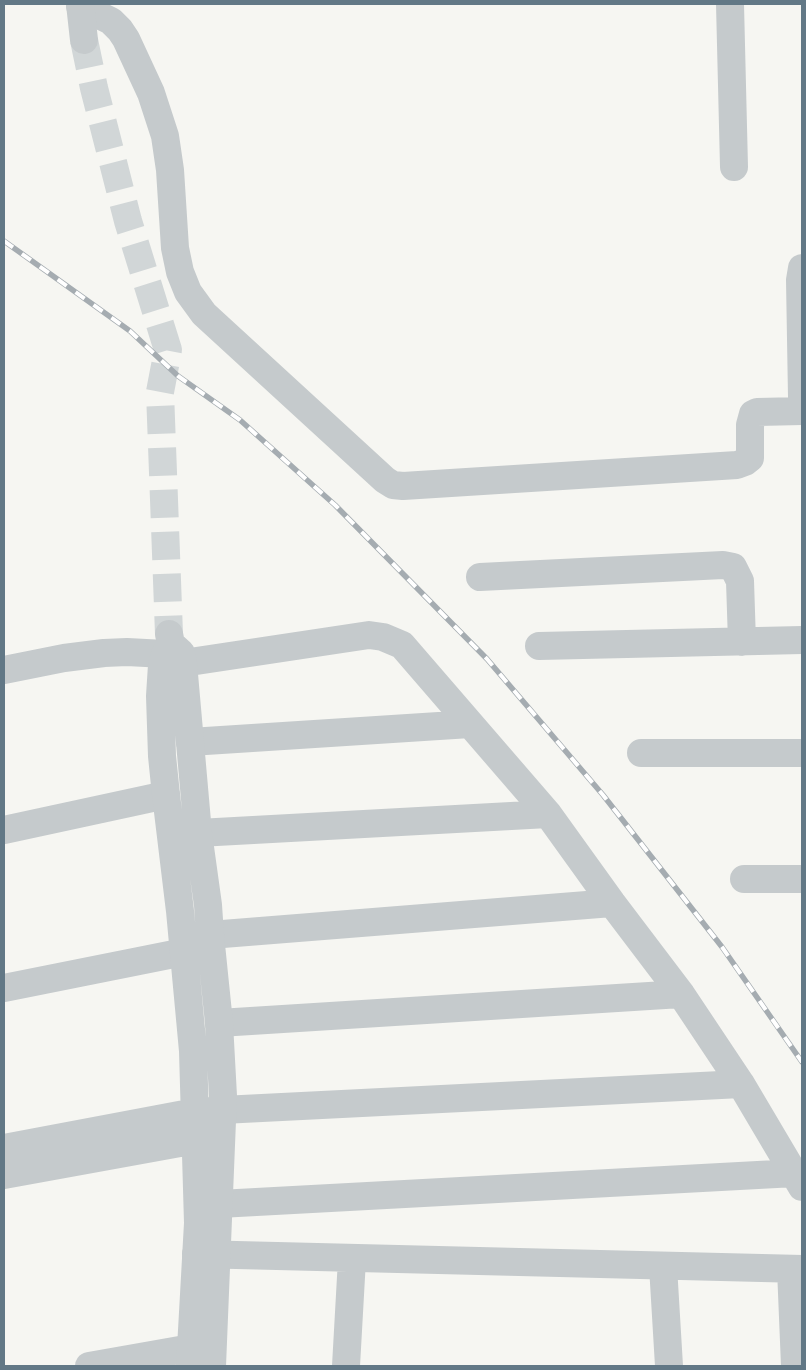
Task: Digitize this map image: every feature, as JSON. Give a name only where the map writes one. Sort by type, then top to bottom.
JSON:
[{"type":"street","points":[[730,4],[734,167]]},
{"type":"street","points":[[80,5],[84,40]]},
{"type":"street","points":[[80,5],[111,22],[120,30],[151,93],[165,136],[170,170],[175,248],[180,272],[188,292],[204,314],[385,480],[394,485],[409,486],[737,465],[750,458],[750,425],[753,414],[758,412],[802,411]]},
{"type":"street","points":[[802,268],[800,280],[802,397]]},
{"type":"street","points":[[480,577],[723,565],[733,567],[740,581],[742,642]]},
{"type":"street","points":[[4,670],[64,658],[104,653],[369,635],[383,637],[402,645],[548,814],[681,994],[741,1084],[799,1180],[219,1204]]},
{"type":"street","points":[[539,646],[802,640]]},
{"type":"street","points":[[89,1366],[190,1357],[206,1255],[219,1204],[223,1096],[219,1024],[190,742],[172,649]]},
{"type":"street","points":[[172,649],[162,666],[160,696],[162,756],[193,1051],[198,1223],[206,1255],[212,1366]]},
{"type":"street","points":[[190,742],[470,724]]},
{"type":"street","points":[[641,753],[802,753]]},
{"type":"street","points":[[4,830],[166,795]]},
{"type":"street","points":[[198,834],[548,814]]},
{"type":"street","points":[[744,879],[802,879]]},
{"type":"street","points":[[210,935],[612,903]]},
{"type":"street","points":[[4,988],[184,952]]},
{"type":"street","points":[[219,1024],[681,994]]},
{"type":"street","points":[[4,1148],[195,1112],[222,1123],[741,1084]]},
{"type":"street","points":[[4,1175],[195,1141],[222,1123]]},
{"type":"street","points":[[206,1255],[796,1269],[795,1366]]},
{"type":"street","points":[[346,1366],[352,1258]]},
{"type":"street","points":[[663,1266],[669,1366]]},
{"type":"tunnel","points":[[84,40],[94,88],[128,221],[168,350],[160,392],[169,634]]},
{"type":"railway","points":[[4,241],[130,331],[178,376],[240,420],[335,505],[487,659],[603,795],[722,947],[802,1062]]}]
